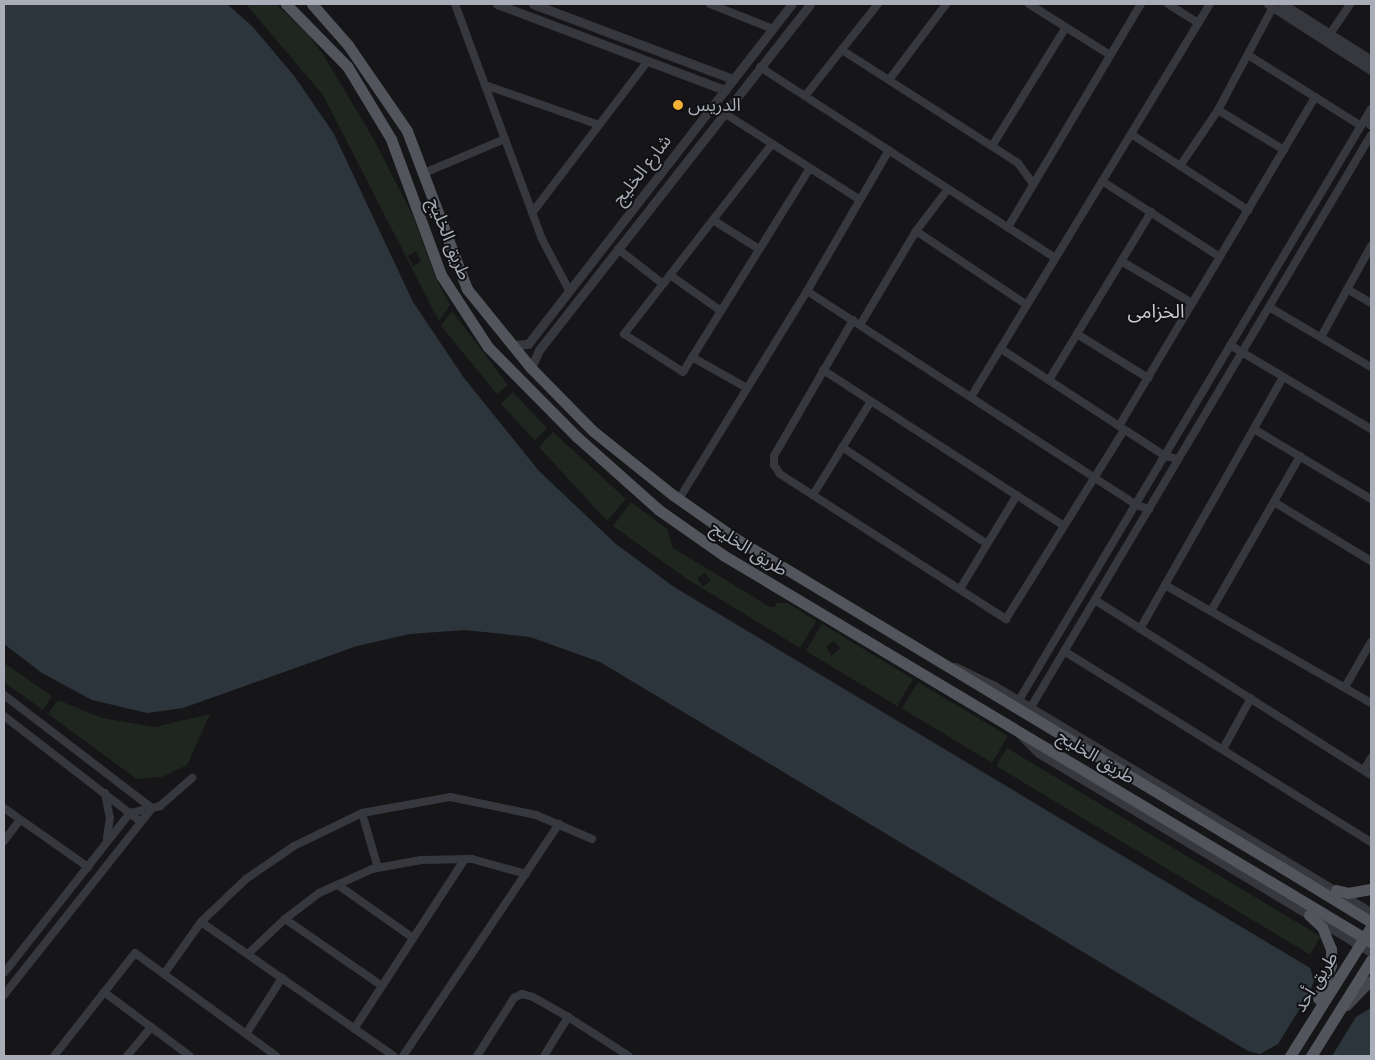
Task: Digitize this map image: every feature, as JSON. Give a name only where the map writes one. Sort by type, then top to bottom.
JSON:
[{"type":"main road","name":"طريق الخليج","points":[[286,4],[347,66],[391,140],[441,275],[488,347],[530,390],[659,510],[723,555],[1371,942]]},
{"type":"main road","name":"طريق الخليج","points":[[314,4],[348,44],[407,131],[467,289],[531,368],[593,431],[678,499],[733,537],[1371,922]]},
{"type":"main road","points":[[1341,893],[1371,889]]},
{"type":"main road","points":[[1309,916],[1322,927],[1330,949],[1331,965],[1314,1018]]},
{"type":"main road","name":"طريق أحد","points":[[1290,1056],[1371,927]]},
{"type":"main road","name":"طريق أحد","points":[[1311,1056],[1371,960]]},
{"type":"main road","points":[[1338,1013],[1371,981]]},
{"type":"street","points":[[455,4],[532,213],[552,263],[569,290]]},
{"type":"street","points":[[497,4],[725,90]]},
{"type":"street","points":[[533,4],[733,80]]},
{"type":"street","name":"شارع الخليج","points":[[511,345],[528,344],[792,4]]},
{"type":"street","points":[[531,368],[539,350],[810,4]]},
{"type":"street","points":[[805,96],[878,4]]},
{"type":"street","points":[[889,80],[946,4]]},
{"type":"street","points":[[1029,4],[1110,55]]},
{"type":"street","points":[[1008,227],[1141,4]]},
{"type":"street","points":[[1168,4],[1198,23]]},
{"type":"street","points":[[971,397],[1210,4]]},
{"type":"street","points":[[1285,4],[1371,60]]},
{"type":"street","points":[[1330,34],[1350,4]]},
{"type":"street","points":[[716,5],[773,29]]},
{"type":"street","points":[[1180,166],[1218,110],[1248,55],[1270,5],[1371,70]]},
{"type":"street","points":[[992,146],[1066,27]]},
{"type":"street","points":[[842,50],[1018,163],[1033,184]]},
{"type":"street","points":[[1248,55],[1361,126]]},
{"type":"street","points":[[532,213],[648,61]]},
{"type":"street","points":[[760,67],[1056,258]]},
{"type":"street","points":[[485,85],[599,125]]},
{"type":"street","points":[[948,189],[916,231],[823,370],[774,456],[774,465],[780,474],[1006,619],[1122,428],[1148,378],[1316,97]]},
{"type":"street","points":[[1020,700],[1371,109]]},
{"type":"street","points":[[1218,110],[1284,150]]},
{"type":"street","points":[[724,113],[860,200]]},
{"type":"street","points":[[1371,117],[1365,120],[1371,126]]},
{"type":"street","points":[[1131,134],[1248,210]]},
{"type":"street","points":[[1031,707],[1371,135]]},
{"type":"street","points":[[424,173],[505,139]]},
{"type":"street","points":[[772,144],[624,334],[683,372],[810,168]]},
{"type":"street","points":[[678,499],[807,291],[889,150]]},
{"type":"street","points":[[1102,181],[1220,257]]},
{"type":"street","points":[[1049,380],[1151,212]]},
{"type":"street","points":[[713,220],[760,249]]},
{"type":"street","points":[[916,231],[1027,305]]},
{"type":"street","points":[[1321,337],[1371,246]]},
{"type":"street","points":[[618,249],[663,284]]},
{"type":"street","points":[[1121,261],[1192,303]]},
{"type":"street","points":[[1273,273],[1295,263]]},
{"type":"street","points":[[670,275],[721,311]]},
{"type":"street","points":[[1347,289],[1371,303]]},
{"type":"street","points":[[807,291],[1136,505],[1148,509]]},
{"type":"street","points":[[1269,306],[1371,367]]},
{"type":"street","points":[[1077,334],[1148,378]]},
{"type":"street","points":[[1230,345],[1371,429]]},
{"type":"street","points":[[1000,348],[1165,456],[1178,460]]},
{"type":"street","points":[[692,357],[747,388]]},
{"type":"street","points":[[823,370],[1063,525]]},
{"type":"street","points":[[1140,629],[1283,377]]},
{"type":"street","points":[[813,495],[871,401]]},
{"type":"street","points":[[1254,428],[1371,499]]},
{"type":"street","points":[[842,447],[987,544]]},
{"type":"street","points":[[1211,611],[1300,456]]},
{"type":"street","points":[[960,589],[1017,495]]},
{"type":"street","points":[[1274,502],[1371,561]]},
{"type":"street","points":[[1165,585],[1371,703]]},
{"type":"street","points":[[1095,600],[1368,772],[1371,758]]},
{"type":"street","points":[[1345,687],[1371,642]]},
{"type":"street","points":[[1064,651],[1371,842]]},
{"type":"street","points":[[939,661],[970,672],[1020,700],[1371,912]]},
{"type":"street","points":[[4,695],[152,808]]},
{"type":"street","points":[[1223,749],[1251,698]]},
{"type":"street","points":[[4,716],[141,822]]},
{"type":"street","points":[[1017,730],[1039,754],[1371,953]]},
{"type":"street","points":[[4,973],[130,813],[160,806],[192,778]]},
{"type":"street","points":[[105,794],[110,831],[105,845]]},
{"type":"street","points":[[164,974],[201,922],[246,879],[294,846],[362,813],[450,797],[536,815],[592,839]]},
{"type":"street","points":[[4,808],[88,867]]},
{"type":"street","points":[[4,995],[152,808]]},
{"type":"street","points":[[362,813],[378,868]]},
{"type":"street","points":[[4,841],[20,820]]},
{"type":"street","points":[[403,1056],[559,824]]},
{"type":"street","points":[[248,954],[285,918],[319,893],[378,868],[421,860],[465,859],[526,874]]},
{"type":"street","points":[[354,1029],[465,859]]},
{"type":"street","points":[[338,884],[413,938]]},
{"type":"street","points":[[1323,924],[1349,934],[1359,925],[1361,913],[1341,893]]},
{"type":"street","points":[[285,918],[382,986]]},
{"type":"street","points":[[201,922],[394,1056]]},
{"type":"street","points":[[54,1056],[135,953],[276,1056]]},
{"type":"street","points":[[246,1034],[282,978]]},
{"type":"street","points":[[104,992],[190,1056]]},
{"type":"street","points":[[477,1056],[514,998],[522,994],[533,997],[568,1017],[629,1056]]},
{"type":"street","points":[[544,1056],[568,1017]]},
{"type":"street","points":[[127,1056],[151,1027]]},
{"type":"shaded area","points":[[4,4],[227,4],[253,27],[295,77],[334,134],[413,302],[464,378],[539,471],[616,544],[674,587],[1310,968],[1314,980],[1310,992],[1278,1044],[1260,1054],[1248,1051],[600,662],[530,637],[465,630],[410,634],[357,646],[183,708],[147,713],[92,700],[42,673],[4,644]]},
{"type":"shaded area","points":[[246,4],[276,4],[308,34],[324,56],[373,138],[413,216],[435,276],[450,305],[439,321],[323,95]],"holes":[[[416,251],[421,261],[413,266],[408,256]]]},
{"type":"shaded area","points":[[452,311],[508,385],[497,394],[441,326]]},
{"type":"shaded area","points":[[513,392],[547,429],[535,440],[501,404]]},
{"type":"shaded area","points":[[553,432],[626,499],[607,521],[539,447]]},
{"type":"shaded area","points":[[631,502],[667,529],[673,548],[770,607],[775,607],[776,603],[788,603],[816,621],[800,648],[687,579],[613,526]],"holes":[[[705,573],[711,580],[703,587],[697,578]]]},
{"type":"shaded area","points":[[822,624],[913,679],[897,706],[806,651]],"holes":[[[834,641],[840,648],[831,656],[826,646]]]},
{"type":"shaded area","points":[[4,663],[52,696],[43,710],[4,682]]},
{"type":"shaded area","points":[[918,682],[1008,736],[992,763],[902,709]]},
{"type":"shaded area","points":[[58,700],[102,718],[155,727],[210,714],[187,765],[162,777],[137,779],[48,714]]},
{"type":"shaded area","points":[[1007,748],[1321,937],[1310,955],[996,766]]},
{"type":"shaded area","points":[[1371,1008],[1371,1056],[1332,1056],[1356,1017]]},
{"type":"place","name":"الدريس","points":[[678,105]]},
{"type":"district","name":"الخزامى","points":[[1156,312]]}]
